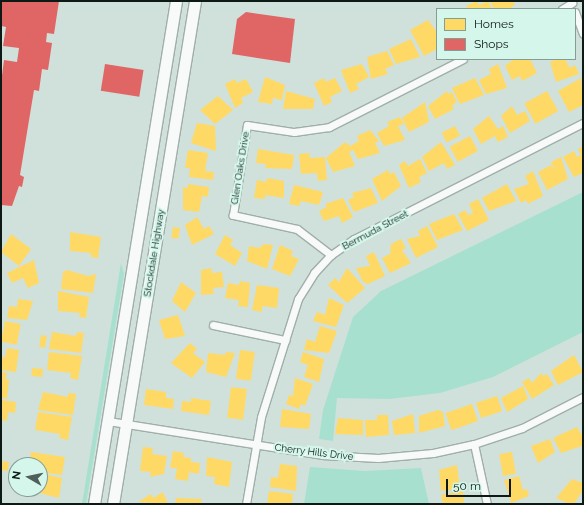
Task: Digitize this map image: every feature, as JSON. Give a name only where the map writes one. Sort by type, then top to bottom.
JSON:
[{"type":"main road","name":"Stockdale Highway","points":[[94,504],[176,1]]},
{"type":"main road","name":"Stockdale Highway","points":[[113,504],[195,1]]},
{"type":"street","points":[[576,15],[583,34]]},
{"type":"street","name":"Glen Oaks Drive","points":[[331,255],[297,229],[233,215],[248,125],[294,132],[329,127],[461,60]]},
{"type":"street","name":"Bermuda Street","points":[[246,504],[256,444],[285,340],[305,286],[331,255],[583,123]]},
{"type":"street","points":[[213,325],[285,340]]},
{"type":"street","name":"Cherry Hills Drive","points":[[108,421],[323,455],[378,458],[433,453],[474,444],[522,428],[583,397]]},
{"type":"street","points":[[474,444],[487,504]]},
{"type":"green space","points":[[583,192],[583,332],[493,377],[440,393],[389,399],[337,398],[333,441],[319,439],[323,410],[353,317],[381,291]]},
{"type":"green space","points":[[121,263],[124,274],[86,504],[82,504]]},
{"type":"green space","points":[[310,467],[365,471],[421,468],[429,504],[304,504]]},
{"type":"building: Homes","points":[[477,1],[479,5],[488,1],[492,8],[467,8],[466,6]]},
{"type":"building: Homes","points":[[490,1],[513,1],[515,4],[511,8],[494,8]]},
{"type":"building: Homes","points":[[428,20],[436,31],[436,50],[424,56],[410,30]]},
{"type":"building: Homes","points":[[411,39],[420,57],[396,64],[389,49]]},
{"type":"building: Homes","points":[[387,51],[394,65],[385,69],[388,74],[371,79],[367,57]]},
{"type":"building: Homes","points":[[513,60],[530,60],[537,73],[522,81],[520,76],[512,80],[505,66]]},
{"type":"building: Homes","points":[[555,60],[566,60],[570,68],[575,65],[579,74],[556,82],[550,62]]},
{"type":"building: Homes","points":[[362,64],[369,77],[356,84],[359,89],[350,93],[341,70]]},
{"type":"building: Homes","points":[[498,64],[507,88],[486,94],[479,80],[491,74],[489,69]]},
{"type":"building: Homes","points":[[265,77],[285,85],[282,100],[273,98],[272,104],[258,102]]},
{"type":"building: Homes","points":[[324,78],[326,82],[335,78],[342,91],[330,97],[332,102],[324,106],[314,83]]},
{"type":"building: Homes","points":[[475,78],[484,95],[460,104],[452,88]]},
{"type":"building: Homes","points":[[581,78],[583,105],[569,112],[558,91]]},
{"type":"building: Homes","points":[[235,79],[237,83],[246,79],[253,92],[241,98],[243,103],[235,108],[225,84]]},
{"type":"building: Homes","points":[[286,91],[315,99],[313,109],[283,109]]},
{"type":"building: Homes","points":[[447,91],[448,94],[452,92],[457,102],[452,105],[454,109],[435,119],[428,106]]},
{"type":"building: Homes","points":[[547,91],[558,111],[535,124],[524,104]]},
{"type":"building: Homes","points":[[218,96],[233,110],[215,124],[200,110]]},
{"type":"building: Homes","points":[[425,102],[429,122],[409,132],[402,118]]},
{"type":"building: Homes","points":[[512,106],[517,115],[525,111],[530,121],[510,133],[501,116]]},
{"type":"building: Homes","points":[[489,116],[498,129],[503,126],[508,137],[498,142],[495,136],[481,144],[473,129]]},
{"type":"building: Homes","points":[[400,117],[404,124],[398,126],[405,140],[384,146],[377,133],[389,126],[387,122]]},
{"type":"building: Homes","points":[[197,123],[215,126],[216,151],[191,143]]},
{"type":"building: Homes","points":[[455,126],[460,136],[447,143],[442,133]]},
{"type":"building: Homes","points":[[370,130],[379,141],[375,143],[380,153],[358,159],[353,150],[349,152],[355,166],[333,172],[326,158],[345,142],[350,146],[359,141],[357,136]]},
{"type":"building: Homes","points":[[470,136],[478,151],[458,162],[450,147]]},
{"type":"building: Homes","points":[[441,142],[455,165],[447,169],[444,163],[429,171],[422,157]]},
{"type":"building: Homes","points":[[583,146],[583,173],[574,177],[563,157],[574,151],[577,157],[581,155],[578,149]]},
{"type":"building: Homes","points":[[258,149],[294,155],[292,169],[265,168],[266,164],[256,163]]},
{"type":"building: Homes","points":[[188,150],[208,153],[205,171],[214,172],[213,180],[189,177],[190,168],[185,168]]},
{"type":"building: Homes","points":[[309,153],[310,158],[325,157],[327,180],[318,181],[317,173],[301,174],[299,154]]},
{"type":"building: Homes","points":[[561,157],[568,179],[547,190],[538,172],[551,165],[555,170],[551,162]]},
{"type":"building: Homes","points":[[420,159],[427,173],[419,177],[421,182],[409,188],[399,165],[405,161],[408,166]]},
{"type":"building: Homes","points":[[388,170],[390,174],[394,172],[401,186],[382,201],[372,179]]},
{"type":"building: Homes","points":[[533,171],[543,196],[528,204],[526,200],[521,203],[514,189],[529,184],[525,176]]},
{"type":"building: Homes","points":[[267,178],[284,181],[284,198],[265,195],[265,199],[254,198],[257,180],[267,182]]},
{"type":"building: Homes","points":[[188,184],[209,187],[208,197],[202,196],[199,212],[183,210],[183,187],[188,188]]},
{"type":"building: Homes","points":[[507,184],[516,201],[489,211],[482,198]]},
{"type":"building: Homes","points":[[294,185],[323,192],[319,205],[301,201],[299,206],[289,204]]},
{"type":"building: Homes","points":[[371,188],[378,203],[354,212],[348,200],[354,197],[352,193]]},
{"type":"building: Homes","points":[[343,198],[353,217],[342,223],[339,216],[324,221],[319,211],[327,207],[325,204]]},
{"type":"building: Homes","points":[[478,199],[489,220],[467,231],[458,214],[465,210],[468,215],[473,213],[469,204]]},
{"type":"building: Homes","points":[[454,214],[463,230],[437,240],[429,224]]},
{"type":"building: Homes","points":[[197,217],[204,229],[209,226],[214,234],[192,245],[185,225]]},
{"type":"building: Homes","points":[[427,226],[438,247],[416,258],[407,239],[420,236],[418,231]]},
{"type":"building: Homes","points":[[173,227],[180,228],[178,239],[171,238]]},
{"type":"building: Homes","points":[[70,232],[101,237],[98,258],[91,257],[91,253],[70,251]]},
{"type":"building: Homes","points":[[11,234],[31,249],[19,266],[1,252]]},
{"type":"building: Homes","points":[[225,235],[233,240],[230,245],[242,253],[235,266],[215,254]]},
{"type":"building: Homes","points":[[401,239],[406,248],[402,250],[411,263],[390,273],[382,258],[390,254],[391,244]]},
{"type":"building: Homes","points":[[264,244],[273,245],[267,269],[247,261],[249,246],[259,248]]},
{"type":"building: Homes","points":[[280,245],[293,251],[291,256],[299,259],[290,276],[272,269]]},
{"type":"building: Homes","points":[[374,252],[385,276],[368,284],[363,282],[356,268],[370,266],[366,256]]},
{"type":"building: Homes","points":[[34,260],[39,283],[28,288],[23,278],[12,283],[7,273]]},
{"type":"building: Homes","points":[[211,268],[212,273],[222,272],[224,287],[213,288],[214,294],[201,295],[201,270]]},
{"type":"building: Homes","points":[[347,268],[365,288],[347,303],[328,285],[335,278],[339,282]]},
{"type":"building: Homes","points":[[67,270],[88,276],[96,274],[93,293],[61,289],[63,272]]},
{"type":"building: Homes","points":[[240,281],[250,283],[248,307],[238,306],[239,300],[225,298],[228,283],[239,285]]},
{"type":"building: Homes","points":[[181,282],[196,293],[185,312],[172,301]]},
{"type":"building: Homes","points":[[257,285],[279,288],[277,308],[262,306],[262,312],[252,310]]},
{"type":"building: Homes","points":[[58,291],[89,297],[86,318],[79,317],[80,313],[58,311]]},
{"type":"building: Homes","points":[[329,298],[344,305],[336,327],[313,321],[317,312],[325,315]]},
{"type":"building: Homes","points":[[18,299],[33,301],[27,320],[7,318],[9,306],[17,307]]},
{"type":"building: Homes","points":[[178,315],[185,336],[165,339],[159,320]]},
{"type":"building: Homes","points":[[5,321],[21,324],[17,345],[1,342]]},
{"type":"building: Homes","points":[[320,326],[337,331],[329,353],[304,350],[307,339],[315,342]]},
{"type":"building: Homes","points":[[52,332],[76,336],[77,332],[84,333],[81,353],[49,349]]},
{"type":"building: Homes","points":[[41,335],[47,336],[45,348],[39,347]]},
{"type":"building: Homes","points":[[190,343],[197,349],[193,353],[205,362],[192,378],[171,363]]},
{"type":"building: Homes","points":[[7,348],[19,350],[16,372],[1,370],[1,357],[5,357]]},
{"type":"building: Homes","points":[[240,350],[255,352],[251,381],[236,379]]},
{"type":"building: Homes","points":[[49,352],[82,356],[78,380],[70,378],[71,373],[47,370]]},
{"type":"building: Homes","points":[[226,352],[235,353],[226,377],[206,372],[208,353],[225,355]]},
{"type":"building: Homes","points":[[303,352],[324,359],[319,382],[304,377],[308,365],[300,362]]},
{"type":"building: Homes","points":[[574,355],[583,372],[558,385],[551,371]]},
{"type":"building: Homes","points":[[32,368],[43,369],[42,377],[31,376]]},
{"type":"building: Homes","points":[[1,372],[7,373],[6,379],[9,380],[7,399],[1,398]]},
{"type":"building: Homes","points":[[541,373],[543,376],[547,374],[554,385],[532,399],[522,382],[529,378],[532,383]]},
{"type":"building: Homes","points":[[295,378],[313,384],[305,406],[301,404],[299,409],[286,404],[289,395],[293,396]]},
{"type":"building: Homes","points":[[523,386],[528,399],[507,412],[501,398]]},
{"type":"building: Homes","points":[[231,387],[247,389],[243,420],[227,418]]},
{"type":"building: Homes","points":[[146,389],[166,392],[166,398],[174,399],[173,409],[144,405]]},
{"type":"building: Homes","points":[[43,392],[68,397],[68,393],[76,394],[73,415],[38,410]]},
{"type":"building: Homes","points":[[497,396],[502,411],[481,418],[476,403]]},
{"type":"building: Homes","points":[[191,398],[211,401],[209,415],[181,411],[182,401],[191,402]]},
{"type":"building: Homes","points":[[1,400],[16,402],[15,413],[8,412],[7,421],[1,420]]},
{"type":"building: Homes","points":[[472,404],[478,421],[451,430],[446,413]]},
{"type":"building: Homes","points":[[282,409],[311,414],[309,429],[280,427]]},
{"type":"building: Homes","points":[[438,410],[443,412],[445,426],[419,433],[419,416]]},
{"type":"building: Homes","points":[[38,412],[72,417],[68,440],[59,438],[60,434],[35,430]]},
{"type":"building: Homes","points":[[413,414],[415,433],[394,435],[392,421]]},
{"type":"building: Homes","points":[[377,415],[388,415],[389,435],[366,437],[365,420],[377,420]]},
{"type":"building: Homes","points":[[338,418],[363,420],[363,435],[335,434]]},
{"type":"building: Homes","points":[[577,427],[583,437],[582,446],[561,453],[553,438]]},
{"type":"building: Homes","points":[[550,439],[555,452],[538,463],[531,446]]},
{"type":"building: Homes","points":[[143,447],[153,448],[152,454],[167,456],[164,474],[150,477],[151,472],[140,471]]},
{"type":"building: Homes","points":[[173,451],[184,453],[183,457],[191,458],[191,462],[200,463],[199,474],[189,472],[188,481],[175,479],[177,468],[170,468]]},
{"type":"building: Homes","points":[[31,452],[65,457],[62,475],[48,473],[48,457],[30,457]]},
{"type":"building: Homes","points":[[512,452],[516,474],[503,476],[499,454]]},
{"type":"building: Homes","points":[[207,457],[232,462],[229,487],[214,484],[215,477],[206,476]]},
{"type":"building: Homes","points":[[1,461],[8,462],[8,471],[1,470]]},
{"type":"building: Homes","points":[[280,464],[297,466],[296,491],[270,487],[271,477],[278,478]]},
{"type":"building: Homes","points":[[457,465],[460,489],[441,491],[439,470]]},
{"type":"building: Homes","points":[[48,475],[62,478],[59,498],[48,495]]},
{"type":"building: Homes","points":[[519,476],[523,490],[527,489],[529,496],[511,503],[504,480]]},
{"type":"building: Homes","points":[[572,479],[583,483],[583,490],[574,504],[570,504],[556,498]]},
{"type":"building: Homes","points":[[269,491],[293,494],[292,504],[267,504]]},
{"type":"building: Homes","points":[[463,491],[464,504],[443,504],[441,495]]},
{"type":"building: Homes","points":[[163,492],[168,504],[138,502],[151,494],[153,498]]},
{"type":"building: Homes","points":[[176,498],[202,499],[201,504],[175,504]]},
{"type":"building: Shops","points":[[1,1],[59,1],[54,34],[47,33],[46,42],[52,43],[48,70],[42,69],[39,91],[34,90],[20,175],[24,177],[22,187],[19,186],[12,206],[1,205],[1,83],[4,60],[17,62],[19,48],[3,46],[6,27],[1,26]]},
{"type":"building: Shops","points":[[246,12],[295,19],[290,63],[232,54],[237,19]]},
{"type":"building: Shops","points":[[105,64],[144,70],[139,97],[101,91]]}]
